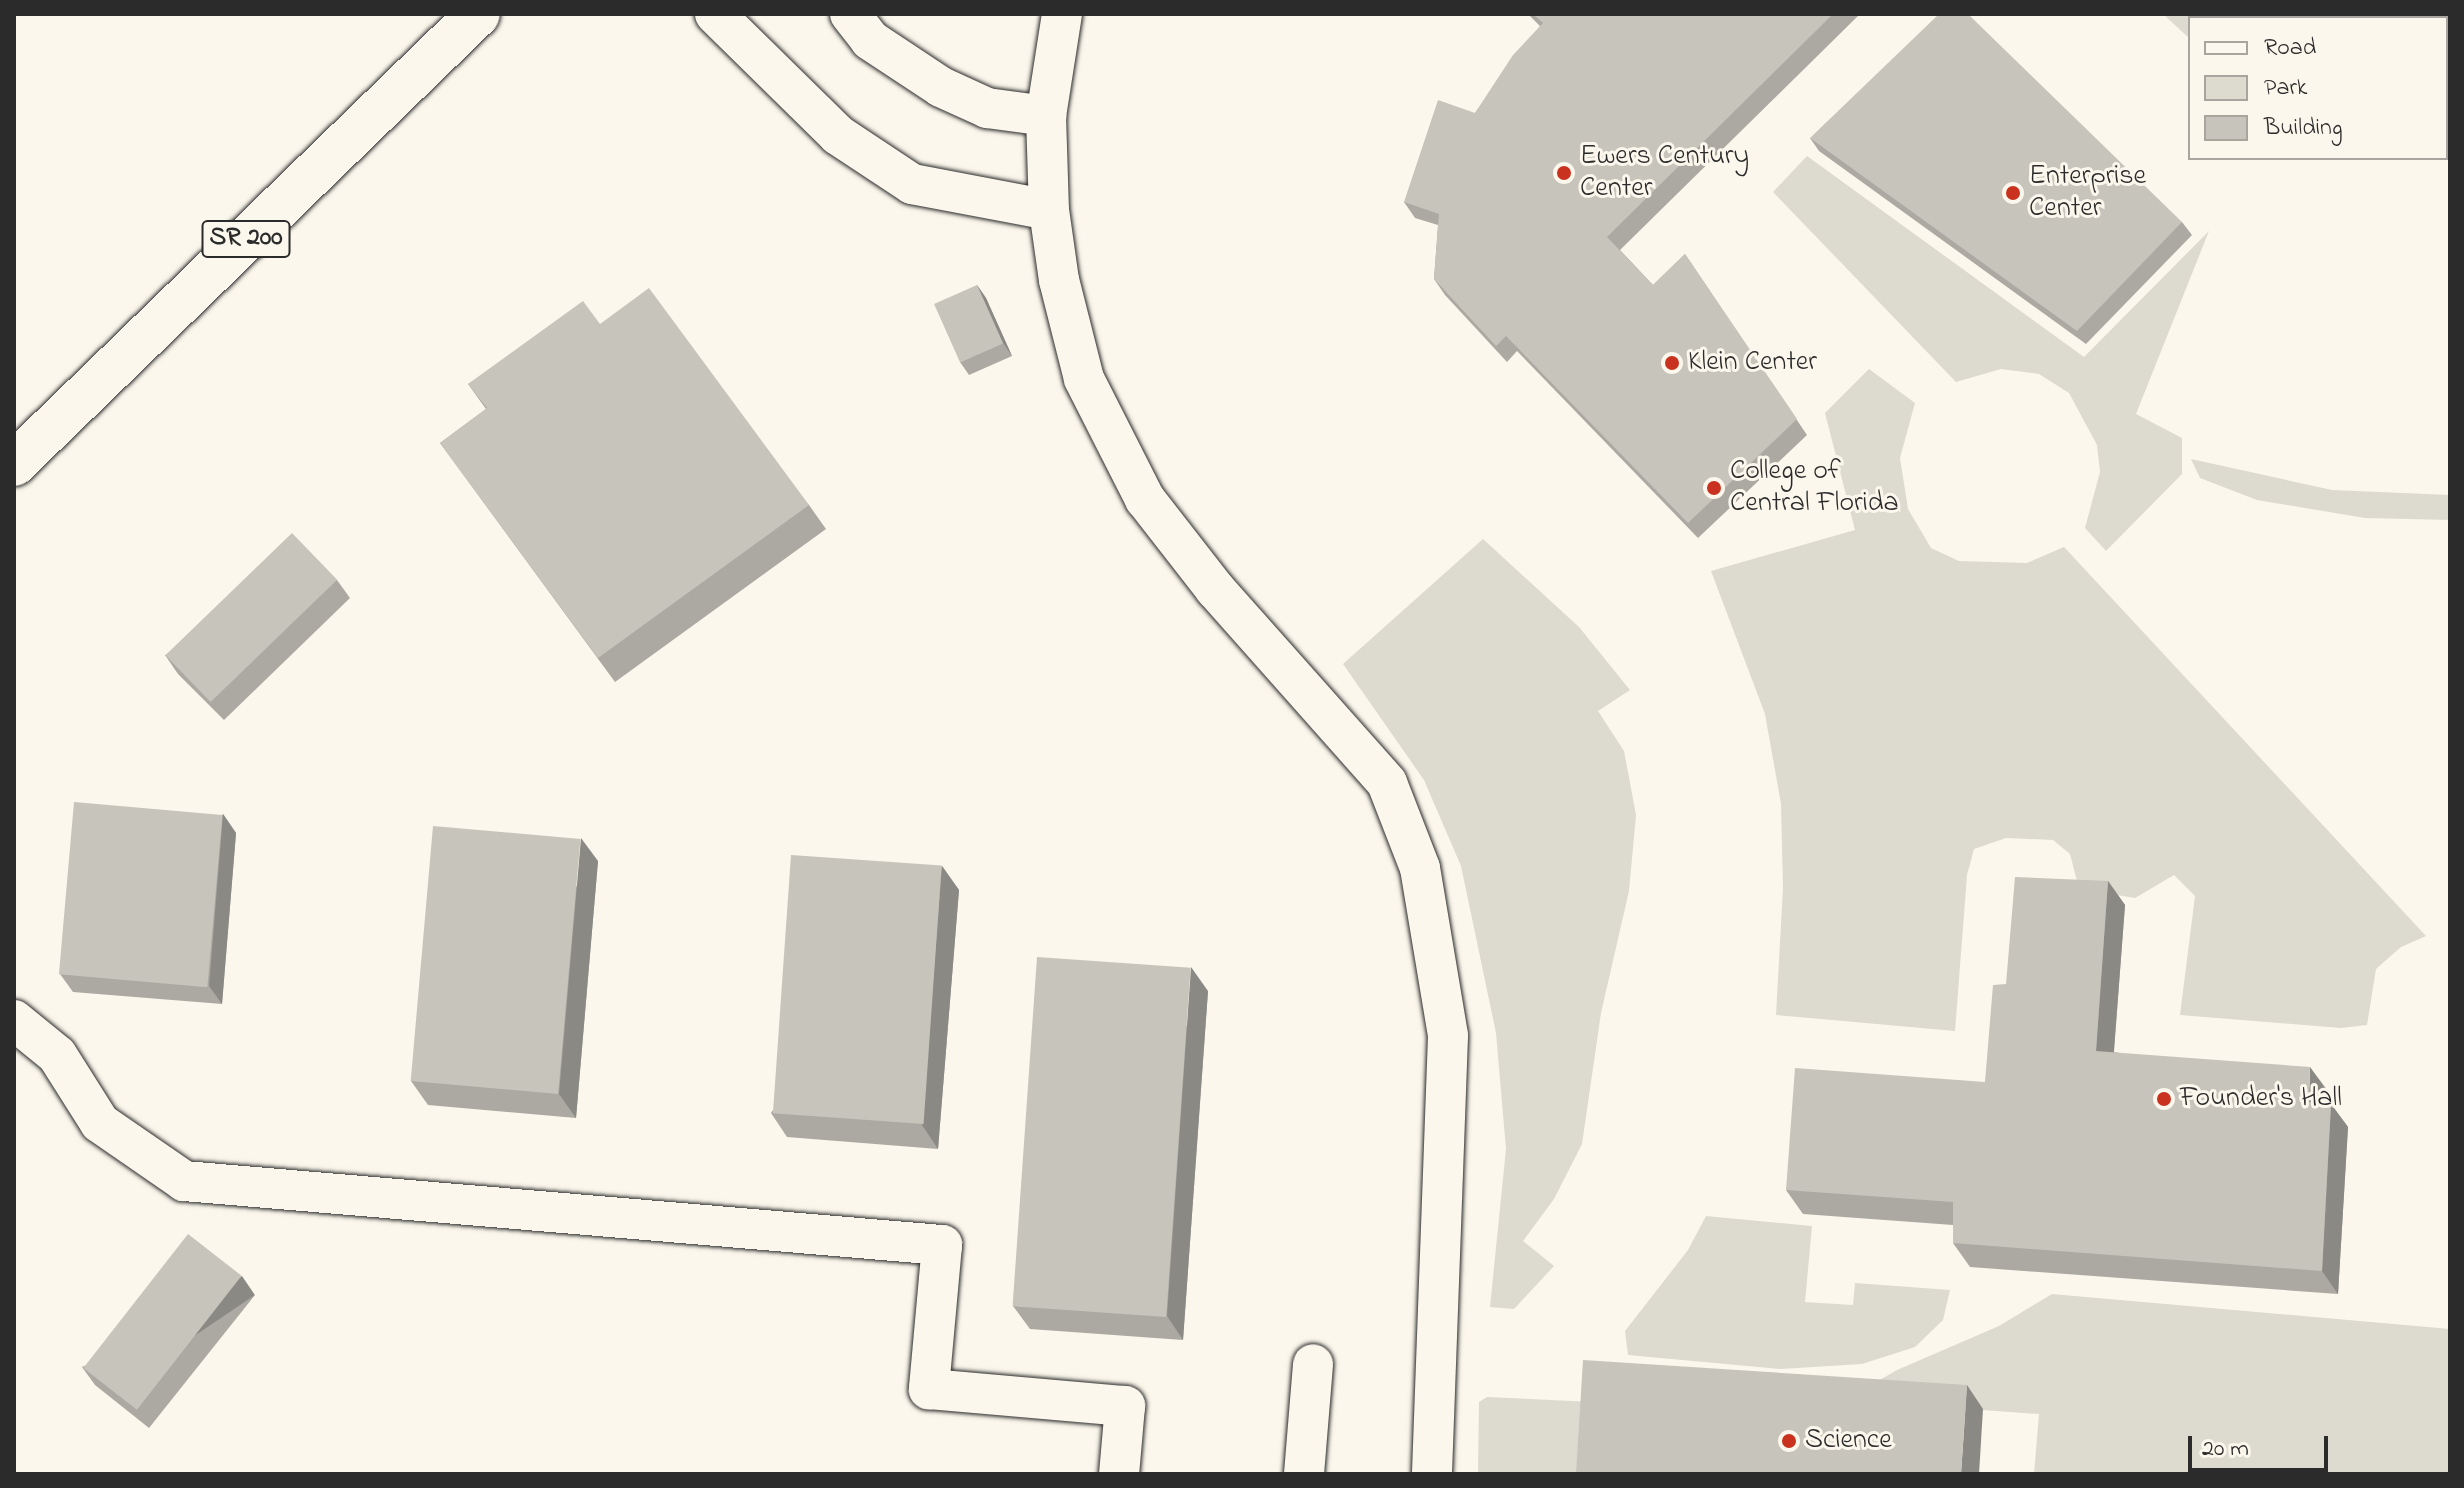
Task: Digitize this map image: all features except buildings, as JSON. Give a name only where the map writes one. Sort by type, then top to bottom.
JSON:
[{"type":"main road","name":"SR 200","points":[[14,422],[435,14]]},
{"type":"main road","name":"SR 200","points":[[14,464],[478,14]]},
{"type":"street","points":[[715,14],[838,135],[912,184],[1049,210]]},
{"type":"street","points":[[850,14],[870,40],[941,87],[987,108],[1046,116]]},
{"type":"street","points":[[1062,14],[1046,116],[1049,210],[1059,280],[1084,379],[1145,499],[1215,589],[1304,684],[1387,783],[1420,868],[1448,1036],[1432,1474]]},
{"type":"street","points":[[14,1020],[57,1055],[100,1123],[184,1181],[942,1245],[929,1389],[1125,1406],[1119,1474]]},
{"type":"street","points":[[1304,1474],[1313,1364]]},
{"type":"green space","points":[[2163,14],[2450,14],[2450,118],[2448,16],[2188,16],[2188,37]]},
{"type":"green space","points":[[1807,156],[2084,357],[2209,231],[2136,414],[2182,438],[2182,474],[2106,551],[2085,528],[2100,472],[2097,445],[2069,393],[2039,374],[2001,369],[1956,382],[1773,192]]},
{"type":"green space","points":[[1869,369],[1915,403],[1900,458],[1908,509],[1931,548],[1959,561],[2027,563],[2064,547],[2426,936],[2401,947],[2376,969],[2367,1025],[2341,1028],[2180,1015],[2195,896],[2174,875],[2135,898],[2079,889],[2070,854],[2053,840],[2006,838],[1974,849],[1967,875],[1955,1031],[1776,1015],[1783,888],[1781,804],[1765,714],[1711,571],[1855,530],[1825,413]]},
{"type":"green space","points":[[2191,459],[2332,490],[2450,495],[2450,520],[2365,518],[2257,500],[2200,478]]},
{"type":"green space","points":[[1483,539],[1579,627],[1630,690],[1598,711],[1624,751],[1636,815],[1629,891],[1601,1013],[1582,1144],[1554,1199],[1523,1241],[1554,1266],[1514,1309],[1490,1307],[1506,1149],[1496,1033],[1461,866],[1424,780],[1343,664]]},
{"type":"green space","points":[[1706,1216],[1812,1226],[1805,1302],[1853,1305],[1855,1283],[1950,1290],[1943,1320],[1915,1347],[1862,1364],[1781,1369],[1628,1355],[1625,1331],[1688,1250]]},
{"type":"green space","points":[[2052,1294],[2450,1329],[2450,1474],[2034,1474],[2039,1414],[1845,1400],[1897,1370],[1999,1326]]},
{"type":"green space","points":[[1487,1397],[1593,1402],[1588,1474],[1478,1474],[1479,1402]]},
{"type":"place","name":"Ewers Century Center","points":[[1564,173]]},
{"type":"place","name":"Enterprise Center","points":[[2013,193]]},
{"type":"place","name":"Klein Center","points":[[1672,363]]},
{"type":"place","name":"College of Central Florida","points":[[1714,488]]},
{"type":"place","name":"Founder's Hall","points":[[2164,1099]]},
{"type":"place","name":"Science","points":[[1789,1441]]}]
